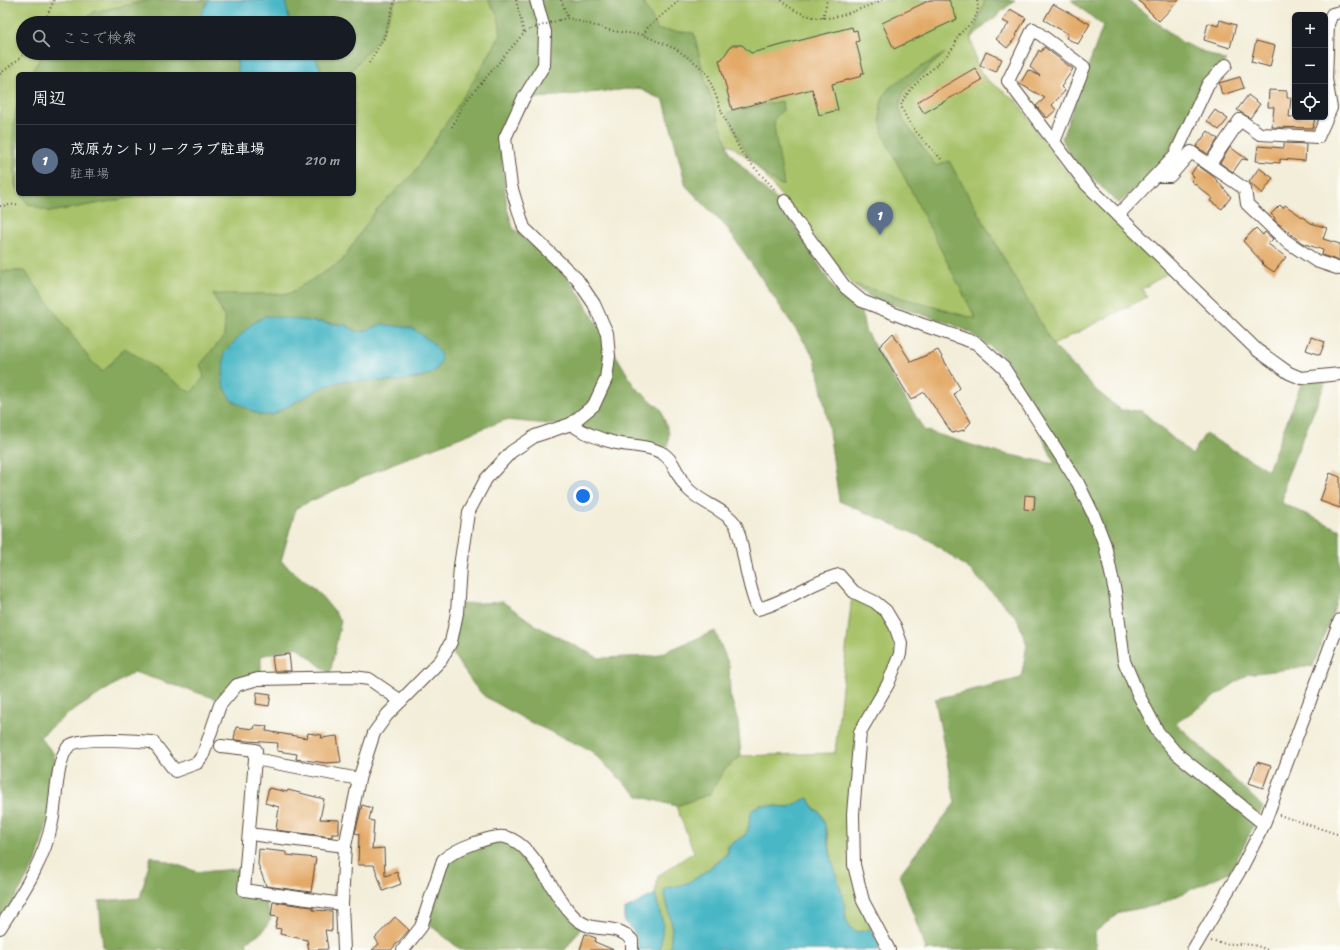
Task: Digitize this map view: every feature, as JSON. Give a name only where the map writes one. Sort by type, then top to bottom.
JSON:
[{"type":"street","points":[[344,950],[342,904],[345,846],[359,779],[374,733],[387,715],[441,660],[451,642],[457,613],[460,566],[468,512],[486,479],[512,452],[523,443],[548,431],[571,424],[594,405],[606,379],[608,356],[607,333],[594,304],[577,279],[524,228],[511,186],[506,138],[523,99],[544,65],[545,32],[536,0]]},
{"type":"street","points":[[1210,164],[1240,120],[1260,134],[1318,137],[1330,108],[1326,79],[1328,24],[1332,14],[1340,12]]},
{"type":"street","points":[[1054,142],[1084,67],[1033,29],[1008,81],[1054,142],[1086,184],[1257,350],[1289,373],[1301,378],[1340,374]]},
{"type":"street","points":[[1118,214],[1175,155],[1208,84],[1226,65]]},
{"type":"street","points":[[1156,176],[1170,176],[1191,152],[1245,189],[1247,204],[1286,241],[1316,261],[1340,269]]},
{"type":"street","points":[[786,201],[792,215],[845,287],[862,301],[923,325],[976,343],[1004,368],[1078,483],[1093,514],[1105,545],[1115,592],[1124,660],[1138,694],[1158,732],[1176,753],[1264,824]]},
{"type":"street","points":[[571,424],[582,432],[596,438],[616,443],[647,447],[660,452],[666,456],[672,464],[686,488],[703,502],[728,516],[739,533],[754,598],[758,609],[773,605],[810,584],[839,575],[854,592],[874,602],[886,611],[891,618],[899,634],[900,654],[888,684],[860,732],[853,814],[854,865],[861,894],[863,901],[889,950]]},
{"type":"street","points":[[1193,950],[1242,867],[1264,824],[1340,620]]},
{"type":"street","points":[[0,928],[36,871],[52,823],[62,758],[68,747],[76,742],[125,740],[153,742],[175,771],[197,763],[203,755],[220,705],[237,685],[258,679],[369,679],[401,701]]},
{"type":"street","points":[[221,746],[256,750],[244,890],[342,904]]},
{"type":"street","points":[[255,759],[359,779]]},
{"type":"street","points":[[256,835],[345,846]]},
{"type":"street","points":[[403,950],[421,926],[443,860],[462,848],[483,840],[503,836],[518,843],[526,850],[555,892],[578,920],[587,925],[617,929],[625,933],[632,940],[632,950]]},
{"type":"path","points":[[47,16],[54,0]]},
{"type":"path","points":[[369,62],[384,38],[396,0]]},
{"type":"path","points":[[516,0],[524,33]]},
{"type":"path","points":[[561,0],[568,18]]},
{"type":"path","points":[[643,35],[648,27],[680,0]]},
{"type":"path","points":[[781,0],[796,12],[823,18],[862,9],[876,1],[882,0]]},
{"type":"path","points":[[823,18],[827,0]]},
{"type":"path","points":[[941,159],[911,126],[905,117],[901,105],[910,89],[954,47],[957,37],[972,24],[978,11],[977,0]]},
{"type":"path","points":[[452,126],[466,101],[524,33],[531,29],[568,18],[612,31],[643,35],[676,49],[697,64],[708,75],[723,115],[742,154],[786,201]]},
{"type":"path","points":[[0,74],[17,60]]},
{"type":"path","points":[[0,206],[19,204]]},
{"type":"path","points":[[1268,811],[1340,835]]},
{"type":"path","points":[[1201,936],[1219,944],[1253,944],[1267,950]]},
{"type":"green space","points":[[0,0],[1008,0],[971,38],[977,66],[986,79],[1017,101],[1057,161],[1171,271],[1142,289],[1147,297],[1053,345],[874,299],[854,286],[749,158],[664,101],[638,88],[536,98],[499,134],[264,428],[0,352]]},
{"type":"green space","points":[[151,0],[208,0],[201,16],[89,16],[93,12]]},
{"type":"green space","points":[[285,0],[396,0],[379,38],[349,72],[321,72],[317,60],[356,60],[356,16],[288,16]]},
{"type":"green space","points":[[488,0],[642,0],[658,30],[694,33],[705,80],[730,153],[757,182],[780,203],[834,289],[862,313],[865,330],[924,430],[991,451],[1055,464],[1012,369],[1002,355],[969,332],[952,324],[874,299],[854,286],[857,285],[976,319],[885,139],[880,116],[883,97],[890,87],[945,53],[904,91],[899,106],[904,121],[936,166],[949,161],[1053,345],[1097,391],[1121,410],[1142,411],[1192,455],[1205,434],[1268,470],[1302,382],[1327,379],[1286,479],[1282,503],[1340,530],[1340,594],[1313,666],[1248,674],[1176,723],[1263,807],[1231,871],[1158,905],[1120,912],[1095,932],[1096,950],[924,950],[926,949],[899,875],[955,803],[935,699],[1021,678],[1027,645],[1017,618],[969,569],[929,540],[839,501],[827,417],[815,358],[728,229],[686,186],[664,101],[638,88],[536,98],[499,134],[507,208],[513,228],[572,282],[635,387],[661,409],[669,434],[667,451],[598,434],[581,427],[505,420],[394,463],[296,508],[281,561],[319,593],[341,620],[330,674],[297,647],[261,656],[261,675],[217,699],[134,672],[65,716],[40,737],[54,754],[56,764],[48,820],[36,862],[0,924],[0,271],[25,271],[91,361],[103,372],[125,348],[191,393],[204,377],[200,365],[224,336],[225,319],[213,294],[288,294],[341,262],[376,210],[414,173],[472,83],[501,35],[498,16]],"holes":[[[304,320],[345,325],[358,332],[365,331],[382,324],[436,370],[426,376],[403,381],[355,380],[325,385],[272,415]]]},
{"type":"green space","points":[[985,0],[1015,0],[971,38]]},
{"type":"green space","points":[[1071,0],[1128,0],[1183,43],[1226,61],[1165,158],[1150,177],[1118,204],[1069,154],[1062,138],[1103,26]]},
{"type":"green space","points":[[39,60],[236,60],[239,72],[31,72]]},
{"type":"green space","points":[[782,101],[783,110],[775,118],[774,127],[784,185],[781,185],[771,179],[754,163],[742,145],[727,113]]},
{"type":"green space","points":[[16,112],[16,187],[13,143]]},
{"type":"green space","points":[[22,196],[141,196],[50,212],[28,204]]},
{"type":"green space","points":[[852,595],[874,605],[893,628],[897,656],[857,729],[848,845],[871,929],[858,932],[849,927],[846,919],[845,904],[832,861],[827,831],[807,798],[789,807],[760,805],[750,816],[748,829],[745,835],[728,846],[728,852],[694,879],[682,885],[670,887],[664,890],[672,925],[670,950],[660,950],[663,924],[655,894],[658,876],[694,852],[676,806],[710,794],[723,771],[741,756],[835,753]]},
{"type":"green space","points":[[503,602],[537,626],[599,658],[655,656],[715,631],[729,665],[730,695],[738,721],[741,756],[723,771],[710,794],[676,806],[638,796],[591,751],[528,721],[484,696],[474,685],[450,650],[461,604]]},
{"type":"green space","points":[[493,839],[515,844],[583,925],[565,950],[461,950],[425,921],[447,860]]},
{"type":"green space","points":[[151,856],[198,872],[238,869],[234,895],[265,899],[271,919],[263,931],[246,942],[249,950],[108,950],[103,947],[99,901],[140,898]]},
{"type":"water","points":[[208,0],[285,0],[288,16],[201,16]]},
{"type":"water","points":[[236,60],[317,60],[321,70],[321,72],[239,72]]},
{"type":"water","points":[[265,316],[345,325],[358,332],[365,331],[382,324],[412,328],[433,343],[440,353],[441,361],[436,370],[431,374],[397,381],[342,381],[321,388],[272,415],[261,415],[231,400],[223,384],[224,353],[249,326]]},
{"type":"water","points":[[809,798],[815,810],[820,812],[824,821],[832,861],[845,904],[846,919],[849,927],[858,932],[871,929],[881,950],[670,950],[672,925],[664,890],[670,887],[682,885],[694,879],[728,853],[728,846],[745,835],[748,829],[751,812],[754,808],[760,805],[789,807]]},
{"type":"water","points":[[655,894],[663,924],[660,950],[637,950],[635,934],[624,922],[624,910]]},
{"type":"building","points":[[930,0],[949,0],[957,19],[894,49],[882,23]]},
{"type":"building","points":[[1138,0],[1179,0],[1159,21]]},
{"type":"building","points":[[1053,4],[1090,24],[1078,44],[1066,38],[1068,34],[1044,20]]},
{"type":"building","points":[[1010,9],[1026,18],[1016,35],[1017,36],[1007,48],[996,39],[1009,24],[1003,21]]},
{"type":"building","points":[[1220,20],[1236,25],[1230,48],[1204,40],[1208,23],[1218,26]]},
{"type":"building","points":[[852,27],[853,31],[857,30],[859,41],[856,42],[864,73],[861,73],[862,76],[832,84],[838,110],[819,115],[812,89],[732,110],[719,60],[722,59],[730,47],[733,45],[742,45],[751,53]]},
{"type":"building","points":[[1256,41],[1275,46],[1270,67],[1251,62]]},
{"type":"building","points":[[1044,47],[1073,69],[1061,87],[1065,91],[1052,105],[1056,110],[1047,118],[1036,106],[1045,98],[1020,84],[1028,70],[1040,76],[1030,67],[1039,50],[1041,52]]},
{"type":"building","points":[[986,52],[1002,59],[996,72],[980,65]]},
{"type":"building","points":[[975,68],[982,80],[924,113],[917,102]]},
{"type":"building","points":[[1240,77],[1244,88],[1222,95],[1219,83]]},
{"type":"building","points":[[1269,90],[1287,91],[1287,98],[1291,98],[1289,117],[1292,117],[1292,120],[1314,120],[1313,128],[1272,127],[1274,107],[1268,107]]},
{"type":"building","points":[[1248,95],[1260,104],[1250,118],[1237,110]]},
{"type":"building","points":[[1215,110],[1228,119],[1219,130],[1207,121]]},
{"type":"building","points":[[1208,131],[1218,139],[1208,154],[1196,147]]},
{"type":"building","points":[[1284,143],[1306,144],[1305,161],[1280,159],[1280,163],[1256,161],[1258,146],[1284,148]]},
{"type":"building","points":[[1230,147],[1248,160],[1242,159],[1233,172],[1220,163]]},
{"type":"building","points":[[1197,165],[1214,177],[1231,197],[1222,209],[1210,201],[1212,198],[1191,181],[1194,176],[1191,174]]},
{"type":"building","points":[[1259,168],[1273,178],[1262,194],[1249,182]]},
{"type":"building","points":[[1280,205],[1283,208],[1285,205],[1311,223],[1327,228],[1323,239],[1340,244],[1339,261],[1322,255],[1323,250],[1302,243],[1274,220],[1275,218],[1271,214]]},
{"type":"building","points":[[1256,228],[1263,235],[1265,232],[1273,239],[1268,244],[1286,257],[1274,272],[1262,264],[1263,263],[1243,241]]},
{"type":"building","points":[[893,333],[911,362],[938,350],[960,388],[954,394],[971,422],[964,430],[952,433],[924,392],[911,400],[879,347]]},
{"type":"building","points":[[1311,337],[1325,342],[1320,355],[1306,350]]},
{"type":"building","points":[[1330,473],[1340,477],[1340,508],[1320,501]]},
{"type":"building","points":[[1025,495],[1035,496],[1034,510],[1024,509]]},
{"type":"building","points":[[289,654],[291,671],[274,671],[272,656]]},
{"type":"building","points":[[257,692],[271,694],[269,706],[256,704]]},
{"type":"building","points":[[255,725],[267,726],[266,731],[307,738],[308,733],[322,735],[321,738],[337,736],[341,762],[326,763],[296,759],[297,754],[277,751],[278,743],[234,740],[236,727],[254,729]]},
{"type":"building","points":[[1257,762],[1271,766],[1263,788],[1249,783]]},
{"type":"building","points":[[269,788],[287,792],[288,790],[324,799],[320,819],[339,820],[339,834],[332,834],[332,837],[276,830],[279,807],[265,803]]},
{"type":"building","points":[[362,805],[372,808],[369,820],[374,821],[372,849],[384,848],[385,876],[397,872],[401,884],[383,891],[374,865],[358,865],[359,834],[355,833]]},
{"type":"building","points":[[259,849],[286,852],[286,855],[316,858],[311,892],[266,886],[258,864]]},
{"type":"building","points":[[273,902],[313,907],[313,910],[332,911],[332,931],[325,930],[328,949],[309,950],[307,940],[280,934],[281,929],[275,928],[278,917],[271,916]]},
{"type":"building","points":[[395,917],[409,930],[391,950],[372,950],[379,944],[375,938]]},
{"type":"building","points":[[585,934],[596,938],[595,942],[614,950],[580,950]]},
{"type":"place","name":"茂原カントリークラブ駐車場","points":[[880,235]]}]
